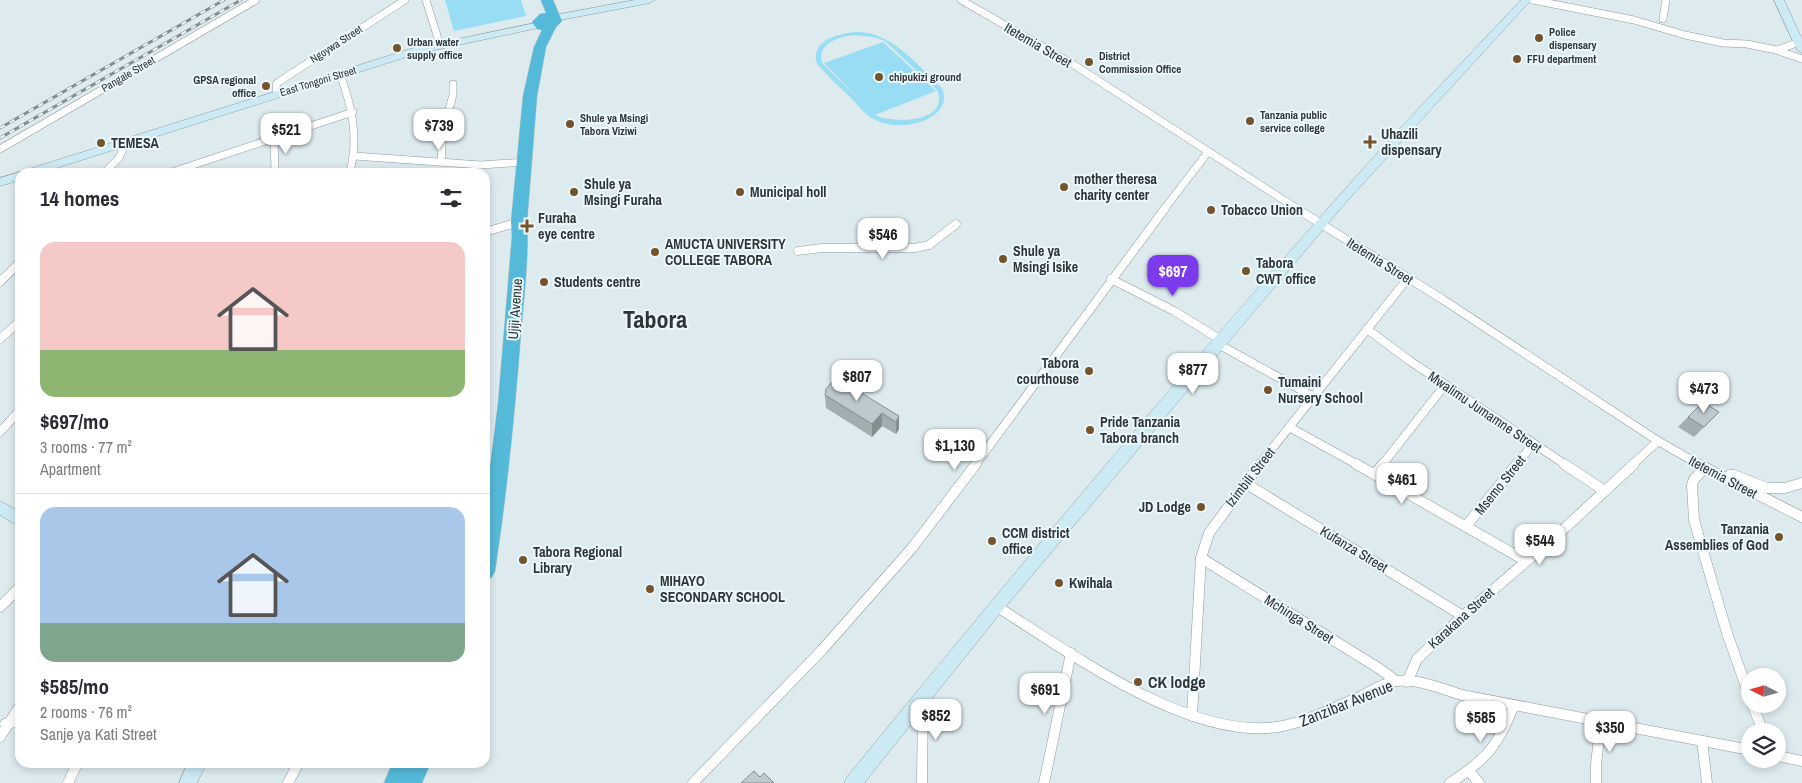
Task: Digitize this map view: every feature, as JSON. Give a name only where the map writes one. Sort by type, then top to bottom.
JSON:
[{"type":"highway","name":"Ujiji Avenue","points":[[490,544],[511,364],[520,236],[519,222],[526,162],[530,96],[547,18]]},
{"type":"main road","name":"East Tongoni Street","points":[[46,168],[340,74],[440,45],[521,28],[547,18],[569,17],[650,0]]},
{"type":"main road","points":[[853,783],[923,699],[996,606],[1219,342],[1343,198],[1526,0]]},
{"type":"main road","points":[[1779,0],[1801,44]]},
{"type":"main road","points":[[0,182],[15,178]]},
{"type":"main road","points":[[0,507],[15,517]]},
{"type":"main road","points":[[188,783],[195,768]]},
{"type":"street","name":"Pangale Street","points":[[0,149],[256,0]]},
{"type":"street","name":"Ngoywa Street","points":[[277,94],[276,84],[280,81],[405,0]]},
{"type":"street","points":[[426,0],[440,45]]},
{"type":"street","name":"Itetemia Street","points":[[960,0],[1071,63],[1408,278],[1658,441],[1726,480],[1802,517]]},
{"type":"street","points":[[1533,0],[1634,20],[1710,40],[1726,40],[1748,48],[1772,50],[1802,59]]},
{"type":"street","points":[[1663,19],[1666,0]]},
{"type":"street","points":[[1772,50],[1801,44]]},
{"type":"street","points":[[340,74],[353,112],[356,130],[351,168]]},
{"type":"street","points":[[441,162],[443,130],[453,95],[453,84]]},
{"type":"street","points":[[181,168],[353,112]]},
{"type":"street","points":[[274,138],[275,168]]},
{"type":"street","points":[[109,168],[118,158],[125,144]]},
{"type":"street","points":[[693,783],[822,650],[912,548],[1020,407],[1111,279],[1208,152]]},
{"type":"street","points":[[354,156],[481,165],[526,162]]},
{"type":"street","points":[[490,231],[519,222]]},
{"type":"street","points":[[798,251],[822,248],[915,248],[929,245],[956,224]]},
{"type":"street","points":[[0,282],[15,267]]},
{"type":"street","name":"Izimbili Street","points":[[1192,716],[1201,558],[1209,533],[1312,396],[1408,278]]},
{"type":"street","points":[[1111,279],[1174,310],[1219,342],[1312,396]]},
{"type":"street","points":[[0,340],[15,326]]},
{"type":"street","name":"Mwalimu Jumamne Street","points":[[1367,329],[1445,385],[1605,491]]},
{"type":"street","points":[[1375,474],[1445,385]]},
{"type":"street","points":[[0,432],[15,416]]},
{"type":"street","points":[[1289,427],[1375,474],[1526,562]]},
{"type":"street","name":"Karakana Street","points":[[1402,681],[1417,658],[1605,491],[1658,441]]},
{"type":"street","name":"Msemo Street","points":[[1466,526],[1533,444]]},
{"type":"street","points":[[1705,468],[1694,479],[1692,486],[1694,520],[1727,633],[1741,673]]},
{"type":"street","points":[[1726,480],[1730,475],[1735,475],[1754,485],[1768,488],[1783,488],[1802,483]]},
{"type":"street","name":"Kufanza Street","points":[[1245,483],[1463,616]]},
{"type":"street","name":"Mchinga Street","points":[[1201,558],[1402,681]]},
{"type":"street","points":[[0,607],[15,592]]},
{"type":"street","name":"Zanzibar Avenue","points":[[996,606],[1128,686],[1192,716],[1249,729],[1296,724],[1382,686],[1402,681],[1514,705],[1741,748]]},
{"type":"street","points":[[1044,783],[1072,653]]},
{"type":"street","points":[[922,783],[923,699]]},
{"type":"street","points":[[1450,783],[1488,756],[1504,732],[1514,705]]},
{"type":"street","points":[[0,737],[4,725],[15,712]]},
{"type":"street","points":[[1596,783],[1596,764],[1601,722]]},
{"type":"street","points":[[1702,741],[1707,783]]},
{"type":"street","points":[[1786,758],[1802,761]]},
{"type":"street","points":[[68,783],[75,768]]},
{"type":"street","points":[[288,783],[295,768]]},
{"type":"street","points":[[1469,771],[1479,783]]},
{"type":"shaded area","points":[[445,0],[521,0],[526,16],[454,31]]},
{"type":"shaded area","name":"chipukizi ground","points":[[861,32],[873,34],[895,45],[915,61],[942,88],[944,100],[942,106],[934,115],[912,124],[895,125],[879,122],[864,112],[817,64],[816,55],[818,48],[823,43],[845,33]],"holes":[[[853,35],[874,37],[885,41],[937,90],[939,101],[936,109],[928,115],[906,120],[894,120],[875,115],[936,91],[883,42],[824,63],[861,101],[823,64],[822,51],[835,40]]]},
{"type":"building","points":[[840,380],[899,416],[896,422],[882,413],[872,424],[825,395],[826,389],[832,382]]},
{"type":"building","points":[[1703,402],[1719,412],[1704,427],[1688,417]]},
{"type":"building","points":[[754,771],[760,777],[764,773],[774,783],[741,783]]},
{"type":"railway","points":[[0,128],[224,0]]},
{"type":"railway","points":[[0,138],[241,0]]},
{"type":"place","name":"Police dispensary","points":[[1539,38]]},
{"type":"place","name":"Urban water supply office","points":[[397,48]]},
{"type":"place","name":"FFU department","points":[[1517,59]]},
{"type":"place","name":"District Commission Office","points":[[1089,62]]},
{"type":"place","name":"chipukizi ground","points":[[879,77]]},
{"type":"place","name":"GPSA regional office","points":[[266,86]]},
{"type":"place","name":"Tanzania public service college","points":[[1250,121]]},
{"type":"place","name":"Shule ya Msingi Tabora Viziwi","points":[[570,124]]},
{"type":"place","name":"Uhazili dispensary","points":[[1370,142]]},
{"type":"place","name":"TEMESA","points":[[101,143]]},
{"type":"place","name":"mother theresa charity center","points":[[1064,187]]},
{"type":"place","name":"Shule ya Msingi Furaha","points":[[574,192]]},
{"type":"place","name":"Municipal holl","points":[[740,192]]},
{"type":"place","name":"Tobacco Union","points":[[1211,210]]},
{"type":"place","name":"Furaha eye centre","points":[[527,226]]},
{"type":"place","name":"AMUCTA UNIVERSITY COLLEGE TABORA","points":[[655,252]]},
{"type":"place","name":"Shule ya Msingi Isike","points":[[1003,259]]},
{"type":"place","name":"Tabora CWT office","points":[[1246,271]]},
{"type":"place","name":"Students centre","points":[[544,282]]},
{"type":"place","name":"Tabora courthouse","points":[[1089,371]]},
{"type":"place","name":"Tumaini Nursery School","points":[[1268,390]]},
{"type":"place","name":"Pride Tanzania Tabora branch","points":[[1090,430]]},
{"type":"place","name":"JD Lodge","points":[[1201,507]]},
{"type":"place","name":"Tanzania Assemblies of God","points":[[1779,537]]},
{"type":"place","name":"CCM district office","points":[[992,541]]},
{"type":"place","name":"Tabora Regional Library","points":[[523,560]]},
{"type":"place","name":"Kwihala","points":[[1059,583]]},
{"type":"place","name":"MIHAYO SECONDARY SCHOOL","points":[[650,589]]},
{"type":"place","name":"CK lodge","points":[[1138,682]]},
{"type":"district","name":"Tabora","points":[[655,319]]}]
